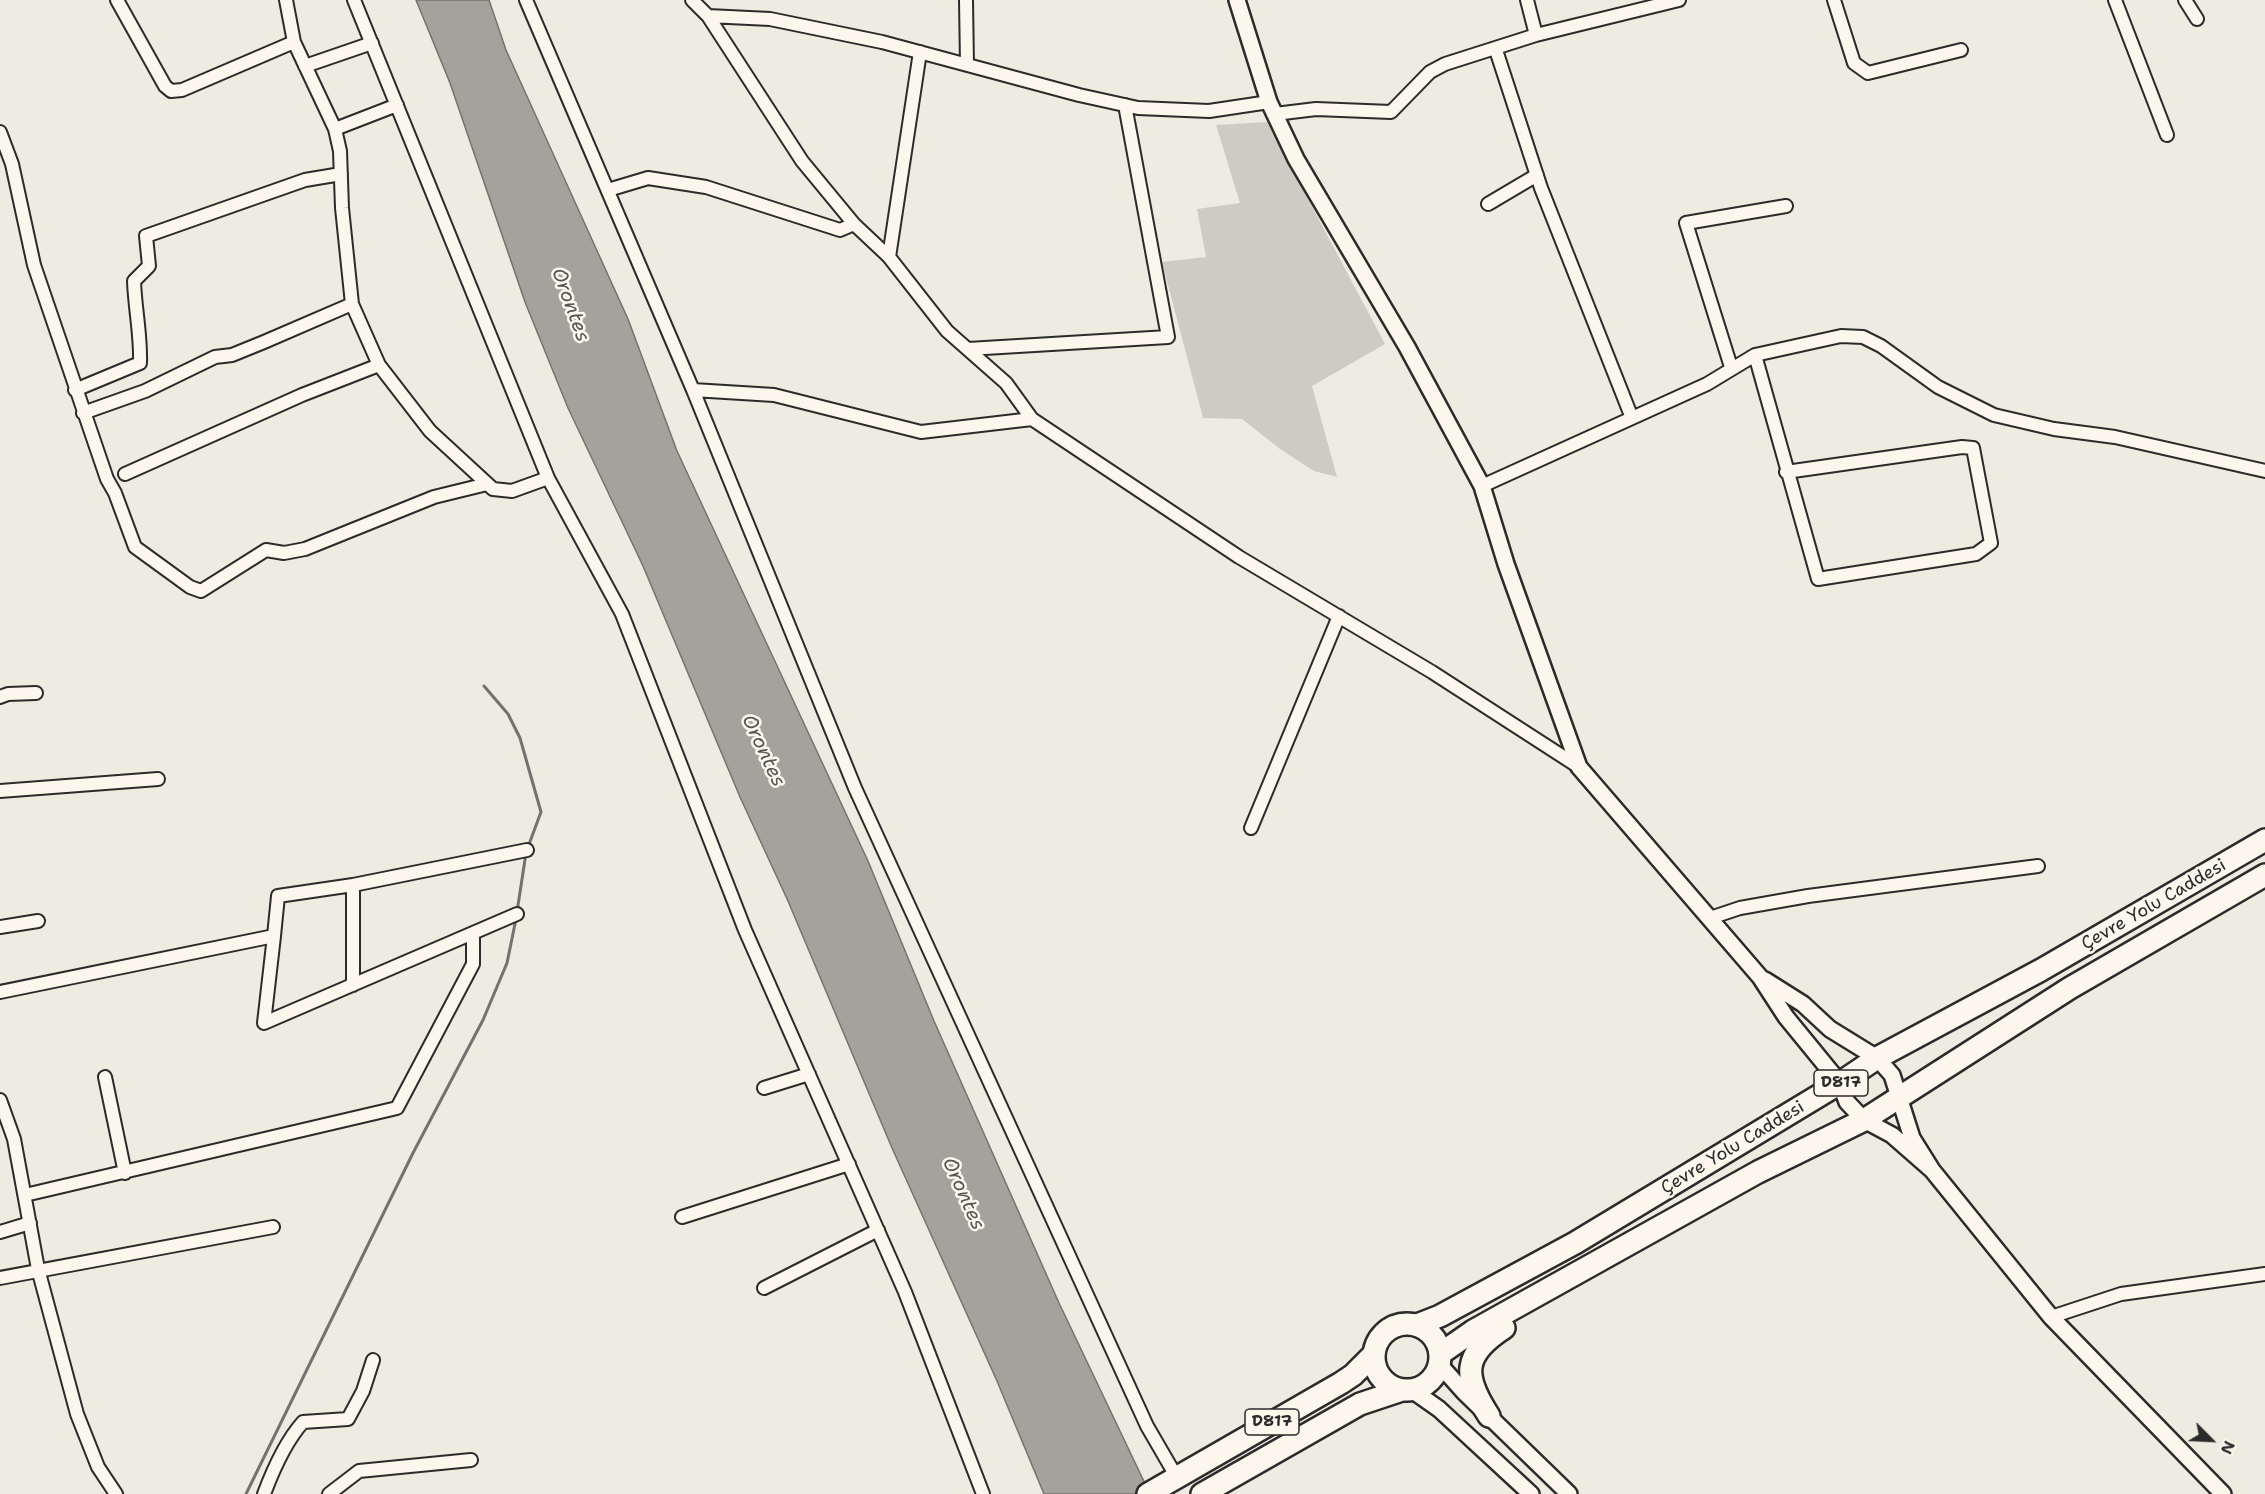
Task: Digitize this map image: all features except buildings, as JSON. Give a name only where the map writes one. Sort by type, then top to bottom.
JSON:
[{"type":"highway","name":"Çevre Yolu Caddesi","points":[[1163,1484],[1360,1370],[1374,1354],[1381,1336],[1388,1329],[1397,1324],[1417,1324],[1440,1316],[1575,1243],[1840,1083],[1877,1058],[2041,970],[2265,840]]},
{"type":"highway","name":"Çevre Yolu Caddesi","points":[[1202,1494],[1360,1404],[1377,1396],[1407,1390],[1429,1381],[1440,1359],[1473,1331],[1758,1172],[1864,1120],[2070,988],[2265,874]]},
{"type":"highway","points":[[1489,1416],[1475,1395],[1471,1379],[1474,1353],[1483,1341],[1522,1313],[1532,1299]]},
{"type":"highway","points":[[1417,1324],[1433,1336],[1440,1359]]},
{"type":"highway","points":[[1374,1354],[1378,1374],[1384,1381],[1407,1390]]},
{"type":"street","points":[[117,0],[165,86],[171,90],[182,90],[294,42]]},
{"type":"street","points":[[286,0],[294,42],[335,129],[352,304],[379,365],[430,431],[493,489],[512,491],[548,478]]},
{"type":"street","points":[[354,0],[548,478],[622,614],[745,930],[905,1292],[983,1494]]},
{"type":"street","points":[[526,0],[693,390],[855,788],[1147,1426],[1163,1484]]},
{"type":"street","points":[[692,0],[708,16],[802,161],[854,224],[889,256],[947,331],[1006,383],[1032,419],[1239,557],[1432,672],[1579,767],[1760,977],[1786,1017],[1840,1083],[1847,1102],[1864,1120],[1892,1136],[1932,1170]]},
{"type":"street","points":[[966,0],[967,65]]},
{"type":"street","points":[[1237,0],[1272,108],[1296,159],[1407,347],[1482,486],[1506,564],[1579,767]]},
{"type":"street","points":[[1527,0],[1536,35]]},
{"type":"street","points":[[708,16],[770,19],[920,52],[1125,105],[1209,111],[1272,108],[1380,114],[1391,112],[1431,72],[1445,64],[1496,50],[1536,35],[1679,0]]},
{"type":"street","points":[[1834,0],[1854,63],[1868,73],[1961,50]]},
{"type":"street","points":[[2115,0],[2168,135]]},
{"type":"street","points":[[2185,0],[2197,20]]},
{"type":"street","points":[[305,66],[372,43]]},
{"type":"street","points":[[1496,50],[1537,175],[1632,418]]},
{"type":"street","points":[[889,256],[920,52]]},
{"type":"street","points":[[335,129],[397,105]]},
{"type":"street","points":[[968,349],[1168,337],[1125,105]]},
{"type":"street","points":[[0,132],[12,164],[34,265],[83,414],[135,547],[190,588],[201,591],[266,550],[284,553],[305,549],[434,497],[487,484]]},
{"type":"street","points":[[75,390],[140,363],[141,335],[136,324],[134,281],[148,266],[146,236],[305,180],[341,174]]},
{"type":"street","points":[[1488,204],[1537,175]]},
{"type":"street","points":[[608,190],[648,178],[705,187],[840,230],[854,224]]},
{"type":"street","points":[[1731,367],[1686,223],[1786,206]]},
{"type":"street","points":[[83,414],[145,391],[215,357],[232,355],[352,304]]},
{"type":"street","points":[[1482,486],[1707,384],[1731,367],[1755,355],[1841,336],[1863,337],[1881,346],[1938,387],[1994,415],[2054,429],[2115,437],[2265,471]]},
{"type":"street","points":[[1755,355],[1786,472],[1818,579],[1965,556],[1985,550],[1991,543],[1973,448],[1962,447],[1786,472]]},
{"type":"street","points":[[125,474],[302,395],[379,365]]},
{"type":"street","points":[[693,390],[774,395],[921,432],[1032,419]]},
{"type":"street","points":[[1251,828],[1339,616]]},
{"type":"street","points":[[0,697],[8,694],[36,693]]},
{"type":"street","points":[[0,790],[158,779]]},
{"type":"street","points":[[517,914],[264,1023],[278,896],[353,885],[527,850]]},
{"type":"street","points":[[1710,918],[1740,908],[1808,896],[2038,866]]},
{"type":"street","points":[[353,885],[353,985]]},
{"type":"street","points":[[0,927],[38,921]]},
{"type":"street","points":[[25,1195],[397,1108],[473,964],[473,933]]},
{"type":"street","points":[[0,992],[274,936]]},
{"type":"street","points":[[1760,977],[1803,1004],[1830,1029],[1877,1058],[1892,1075],[1912,1138],[1932,1170],[2051,1317],[2223,1494]]},
{"type":"street","points":[[764,1088],[809,1074]]},
{"type":"street","points":[[105,1077],[125,1173]]},
{"type":"street","points":[[0,1100],[14,1139],[38,1269],[77,1414],[99,1467],[116,1494]]},
{"type":"street","points":[[682,1216],[849,1164]]},
{"type":"street","points":[[0,1232],[30,1223]]},
{"type":"street","points":[[0,1278],[38,1269],[273,1227]]},
{"type":"street","points":[[764,1288],[878,1230]]},
{"type":"street","points":[[2051,1317],[2121,1294],[2265,1274]]},
{"type":"street","points":[[1440,1359],[1489,1416],[1569,1494]]},
{"type":"street","points":[[264,1494],[279,1460],[303,1422],[348,1419],[363,1391],[373,1360]]},
{"type":"street","points":[[1407,1390],[1439,1409],[1532,1494]]},
{"type":"street","points":[[329,1494],[359,1471],[471,1460]]},
{"type":"shaded area","points":[[1267,122],[1385,344],[1312,386],[1337,477],[1314,471],[1280,449],[1242,419],[1203,418],[1162,262],[1206,257],[1197,209],[1240,203],[1216,125]]},
{"type":"water","name":"Orontes","points":[[416,0],[489,0],[506,50],[628,319],[677,451],[868,861],[934,1021],[1059,1303],[1150,1494],[1044,1494],[997,1381],[892,1148],[788,901],[740,797],[643,566],[568,408],[525,302],[450,83]]},
{"type":"waterway","points":[[484,686],[508,714],[520,738],[541,812],[528,847]]},
{"type":"waterway","points":[[517,912],[526,853]]},
{"type":"waterway","points":[[246,1494],[413,1153],[483,1020],[507,963],[516,919]]}]
